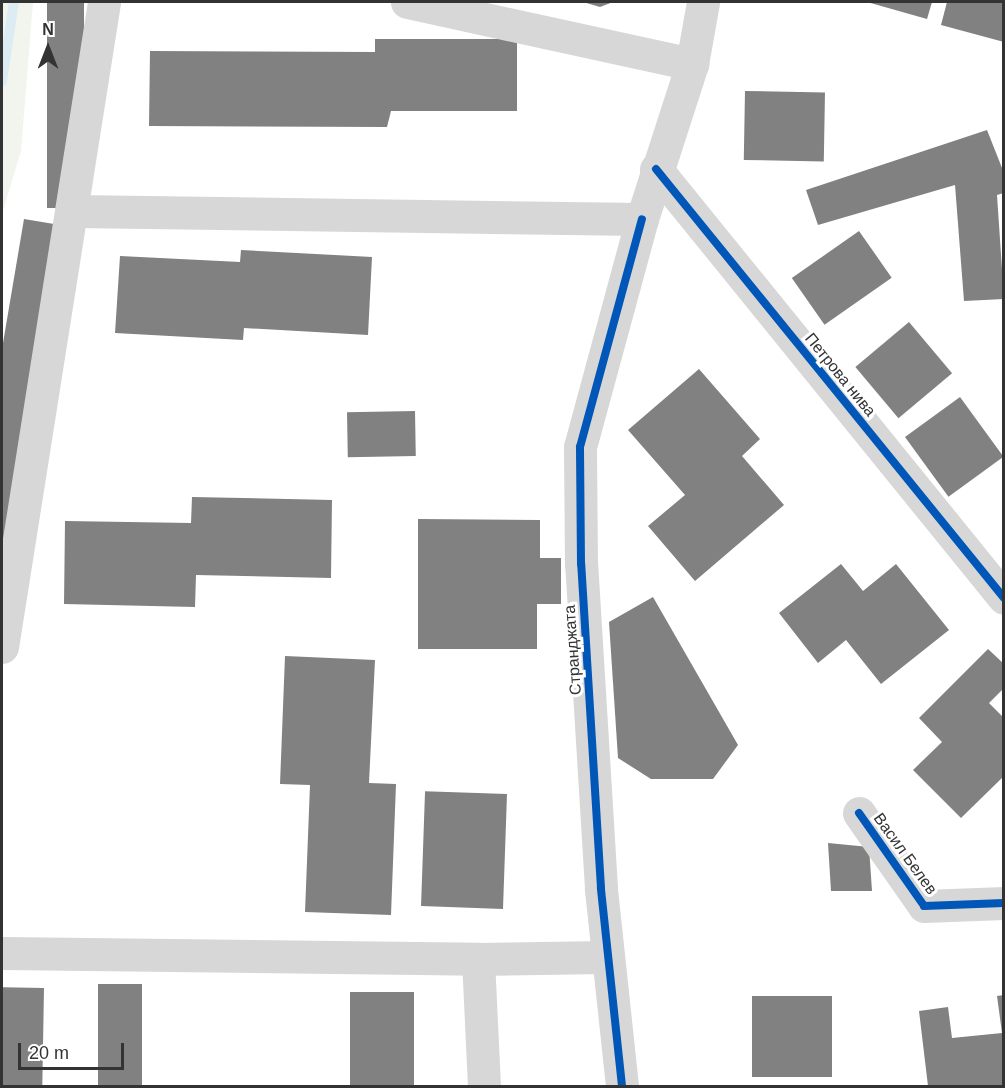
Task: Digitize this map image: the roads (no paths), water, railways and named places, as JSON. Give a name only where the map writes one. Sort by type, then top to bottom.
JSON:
[{"type":"street","points":[[2,647],[74,211],[105,2]]},
{"type":"street","points":[[407,2],[692,64]]},
{"type":"street","points":[[74,211],[642,219],[656,169],[692,64],[703,2]]},
{"type":"street","name":"Петрова нива","points":[[656,169],[1004,597]]},
{"type":"street","name":"Странджата","points":[[622,1086],[606,957],[581,564],[580,447],[642,219]]},
{"type":"street","name":"Васил Белев","points":[[859,813],[924,906],[1004,903]]},
{"type":"street","points":[[2,953],[478,959],[606,957]]},
{"type":"street","points":[[478,959],[484,1086]]},
{"type":"waterway","points":[[2,81],[14,2]]}]
